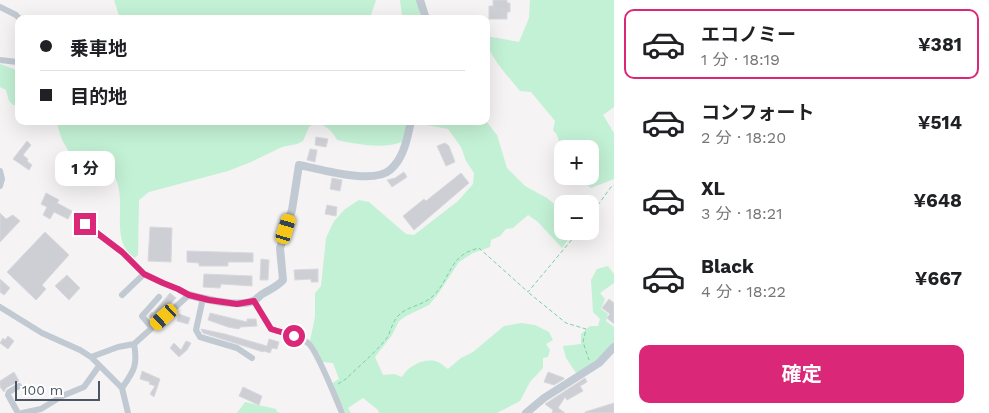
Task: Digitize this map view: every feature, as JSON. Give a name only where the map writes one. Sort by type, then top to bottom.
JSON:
[{"type":"street","points":[[420,0],[425,15]]},
{"type":"street","points":[[0,7],[16,15]]},
{"type":"street","points":[[0,60],[15,62]]},
{"type":"street","points":[[85,224],[122,252],[144,274],[189,295],[237,304],[254,301],[261,294],[283,280],[280,248],[292,210],[299,165],[357,176],[379,176],[388,172],[402,154],[409,125]]},
{"type":"street","points":[[0,171],[2,179],[0,186]]},
{"type":"street","points":[[122,295],[144,274]]},
{"type":"street","points":[[91,357],[118,347],[134,344],[189,295]]},
{"type":"street","points":[[152,328],[142,316],[159,297]]},
{"type":"street","points":[[202,298],[196,330],[200,337],[237,348],[252,358]]},
{"type":"street","points":[[254,301],[271,329],[297,336],[310,344],[342,413]]},
{"type":"street","points":[[0,307],[42,333],[64,342],[91,357],[122,388],[128,413]]},
{"type":"street","points":[[122,388],[134,370],[137,358],[134,344]]},
{"type":"street","points":[[526,413],[544,398],[599,364],[614,347]]},
{"type":"street","points":[[22,413],[35,412],[47,407],[62,396],[84,387],[99,366]]},
{"type":"street","points":[[18,413],[8,392],[19,386]]},
{"type":"path","points":[[599,204],[614,185]]},
{"type":"path","points":[[528,292],[571,240]]},
{"type":"path","points":[[330,388],[346,379],[387,337],[397,317],[403,312],[426,303],[435,295],[451,266],[469,250],[479,248],[566,323],[586,329],[583,342],[592,368]]},
{"type":"green space","points":[[114,0],[376,0],[371,15],[119,15]]},
{"type":"green space","points":[[400,0],[416,0],[420,15],[402,15]]},
{"type":"green space","points":[[530,0],[614,0],[614,107],[603,115],[614,133],[614,179],[599,185],[599,140],[559,140],[553,130],[555,121],[531,92],[520,91],[499,65],[490,50],[490,37],[519,42],[529,18]]},
{"type":"green space","points":[[0,64],[15,70],[15,105],[9,101],[6,90],[0,87]]},
{"type":"green space","points":[[57,125],[312,125],[309,127],[303,141],[297,144],[282,147],[228,171],[149,192],[139,200],[138,255],[135,258],[122,241],[120,230],[120,195],[118,184],[113,174],[77,165],[62,140]]},
{"type":"green space","points":[[322,125],[407,125],[404,141],[379,146],[337,140],[328,128]]},
{"type":"green space","points":[[426,125],[489,125],[497,135],[507,168],[525,186],[554,204],[554,239],[538,222],[528,215],[513,228],[506,229],[500,236],[491,240],[490,247],[473,253],[459,262],[429,305],[399,321],[392,335],[375,357],[383,375],[394,374],[402,377],[408,369],[428,361],[438,362],[448,369],[461,358],[473,352],[504,326],[521,323],[535,325],[549,332],[553,340],[546,344],[550,350],[548,357],[543,358],[543,368],[530,382],[520,401],[497,413],[379,413],[378,410],[363,398],[348,408],[351,413],[346,413],[331,384],[339,379],[333,363],[322,362],[310,341],[315,317],[315,293],[321,286],[326,238],[334,221],[345,209],[359,200],[369,202],[406,234],[414,235],[458,201],[473,184],[474,173],[466,161],[461,147],[448,129]]},
{"type":"green space","points":[[587,185],[599,185],[591,188]]},
{"type":"green space","points":[[555,240],[568,240],[562,248]]},
{"type":"green space","points":[[608,266],[614,274],[614,283],[600,293],[605,299],[601,309],[608,314],[606,321],[614,327],[614,344],[595,364],[576,373],[566,358],[563,346],[581,344],[581,334],[590,326],[598,326],[600,319],[593,312],[591,280],[597,269]]},
{"type":"green space","points":[[245,402],[276,409],[277,412],[281,413],[237,413]]},
{"type":"building","points":[[493,0],[507,0],[507,3],[510,3],[510,12],[507,12],[507,19],[490,19],[489,6],[493,6]]},
{"type":"building","points":[[316,137],[328,139],[326,147],[315,145]]},
{"type":"building","points":[[27,141],[31,145],[23,155],[32,165],[29,170],[13,159]]},
{"type":"building","points":[[445,143],[449,146],[455,162],[446,166],[437,146]]},
{"type":"building","points":[[310,149],[317,150],[315,162],[307,160]]},
{"type":"building","points":[[404,172],[407,177],[392,187],[387,180],[395,178]]},
{"type":"building","points":[[461,173],[469,183],[414,230],[403,216],[424,199],[426,201]]},
{"type":"building","points":[[332,178],[342,180],[340,191],[330,189]]},
{"type":"building","points":[[46,193],[59,200],[57,203],[72,211],[68,219],[54,212],[50,219],[43,215],[47,207],[41,204]]},
{"type":"building","points":[[327,205],[337,207],[336,216],[325,214]]},
{"type":"building","points":[[0,213],[6,219],[13,215],[20,221],[0,242]]},
{"type":"building","points":[[150,227],[172,228],[171,262],[148,261]]},
{"type":"building","points":[[45,232],[69,255],[42,285],[46,289],[36,300],[7,272]]},
{"type":"building","points":[[187,251],[253,253],[253,262],[228,262],[228,266],[199,266],[199,263],[187,262]]},
{"type":"building","points":[[261,259],[269,260],[268,280],[260,280]]},
{"type":"building","points":[[318,269],[318,282],[311,282],[311,279],[295,280],[294,270]]},
{"type":"building","points":[[204,274],[252,276],[252,286],[221,284],[220,288],[203,287]]},
{"type":"building","points":[[67,275],[80,288],[69,300],[55,286]]},
{"type":"building","points":[[0,279],[10,288],[4,295],[0,292]]},
{"type":"building","points":[[170,293],[176,298],[153,321],[149,316]]},
{"type":"building","points":[[609,299],[614,303],[614,324],[607,318],[610,314],[602,308]]},
{"type":"building","points":[[210,313],[247,322],[247,319],[256,319],[257,326],[240,327],[239,329],[228,327],[208,320]]},
{"type":"building","points":[[179,314],[190,318],[188,324],[177,321]]},
{"type":"building","points":[[201,329],[267,346],[269,339],[279,342],[277,349],[272,348],[270,353],[263,352],[203,333]]},
{"type":"building","points":[[8,336],[14,341],[8,349],[0,343],[3,338],[5,340]]},
{"type":"building","points":[[186,341],[191,343],[187,350],[179,357],[170,348],[174,343],[181,350]]},
{"type":"building","points":[[142,371],[160,379],[154,397],[150,394],[155,386],[149,384],[150,382],[140,379]]},
{"type":"building","points":[[14,372],[19,381],[6,388],[4,392],[0,387],[0,381]]},
{"type":"building","points":[[548,372],[564,379],[554,385],[544,382]]},
{"type":"building","points":[[585,378],[587,382],[580,386],[583,391],[567,400],[565,397],[558,408],[565,413],[552,413],[553,410],[545,404]]},
{"type":"building","points":[[243,387],[262,396],[259,405],[239,396]]},
{"type":"building","points":[[614,403],[614,413],[585,413],[585,412]]},
{"type":"route","points":[[85,224],[122,252],[144,274],[189,295],[209,300],[237,304],[254,301],[271,329],[294,336]]}]
